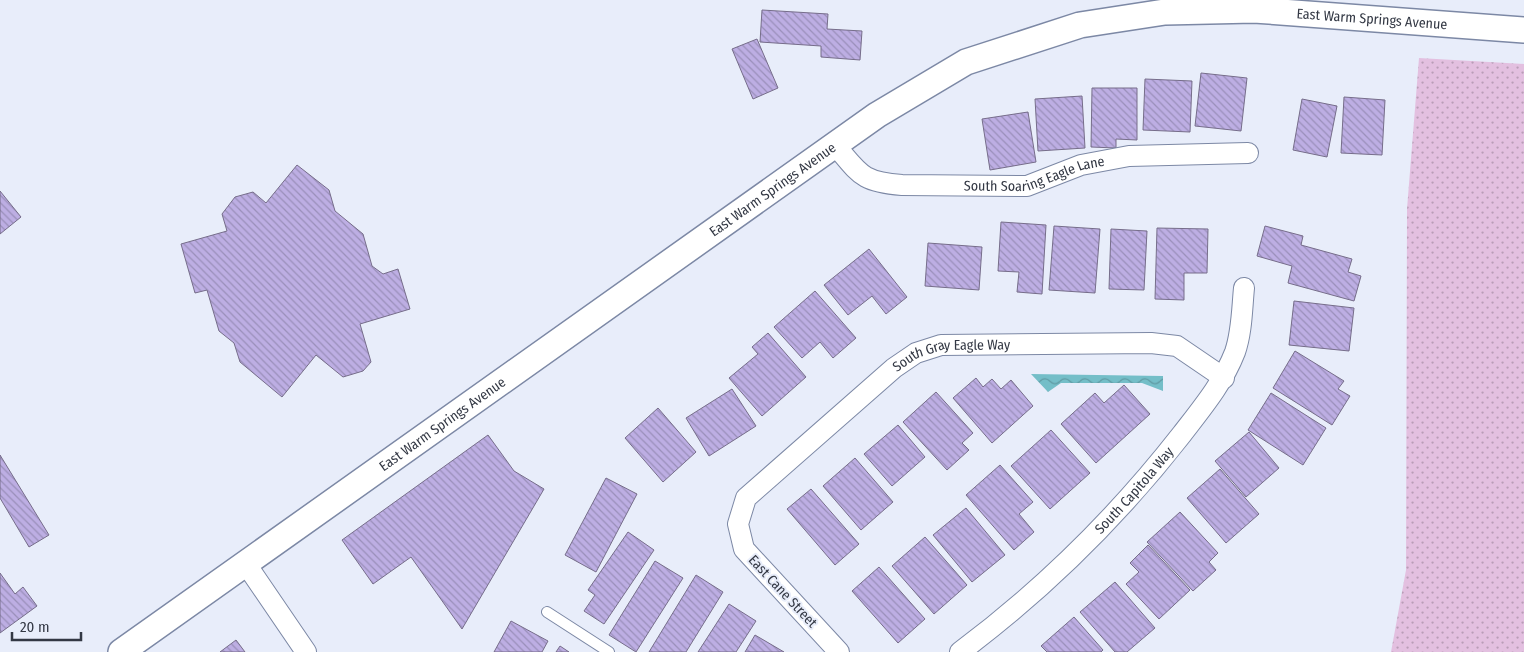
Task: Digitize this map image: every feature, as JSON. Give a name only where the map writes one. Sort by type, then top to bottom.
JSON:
[{"type":"street","name":"East Warm Springs Avenue","points":[[121,652],[877,115],[966,62],[1080,25],[1165,12],[1254,10],[1524,30]]},
{"type":"street","name":"South Soaring Eagle Lane","points":[[835,145],[859,174],[881,184],[902,185],[1028,186],[1082,165],[1128,156],[1248,153]]},
{"type":"street","name":"South Capitola Way","points":[[960,652],[1042,585],[1102,527],[1157,465],[1224,378],[1236,350],[1244,288]]},
{"type":"street","name":"South Gray Eagle Way","points":[[738,524],[746,498],[894,368],[916,353],[941,345],[1151,343],[1176,346],[1224,378]]},
{"type":"street","name":"East Cane Street","points":[[738,524],[744,549],[839,652]]},
{"type":"street","points":[[246,564],[306,652]]},
{"type":"lane","points":[[547,612],[609,652]]},
{"type":"shaded area","points":[[1419,58],[1524,64],[1524,652],[1391,652],[1406,570],[1407,209]]},
{"type":"water","points":[[1031,374],[1163,376],[1163,391],[1142,383],[1061,383],[1048,392]]},
{"type":"building","points":[[762,10],[828,14],[827,29],[862,31],[860,60],[821,57],[821,46],[760,42]]},
{"type":"building","points":[[757,39],[778,88],[753,99],[732,49]]},
{"type":"building","points":[[1201,73],[1247,78],[1241,131],[1195,126]]},
{"type":"building","points":[[1145,79],[1192,81],[1190,132],[1143,130]]},
{"type":"building","points":[[1092,88],[1137,88],[1137,140],[1116,139],[1116,148],[1091,147]]},
{"type":"building","points":[[1082,96],[1085,148],[1038,151],[1035,99]]},
{"type":"building","points":[[1344,97],[1385,100],[1382,155],[1341,153]]},
{"type":"building","points":[[1302,99],[1337,106],[1327,157],[1293,150]]},
{"type":"building","points":[[1028,112],[1036,162],[990,170],[982,119]]},
{"type":"building","points":[[297,165],[329,190],[335,211],[363,234],[372,266],[383,274],[398,269],[410,309],[360,324],[371,362],[363,371],[343,377],[316,355],[282,397],[240,362],[234,343],[219,331],[207,290],[195,293],[181,244],[227,231],[222,214],[235,197],[253,192],[266,203]]},
{"type":"building","points":[[0,191],[21,217],[0,234]]},
{"type":"building","points":[[1001,222],[1046,225],[1042,294],[1017,292],[1019,272],[998,271]]},
{"type":"building","points":[[1054,226],[1100,229],[1095,293],[1049,290]]},
{"type":"building","points":[[1265,226],[1303,236],[1301,245],[1352,259],[1348,272],[1361,276],[1354,301],[1288,283],[1292,266],[1257,256]]},
{"type":"building","points":[[1157,228],[1208,229],[1207,273],[1184,273],[1184,300],[1155,299]]},
{"type":"building","points":[[1111,229],[1147,231],[1144,290],[1109,289]]},
{"type":"building","points":[[928,243],[982,247],[979,290],[925,286]]},
{"type":"building","points":[[869,249],[907,297],[886,314],[872,296],[848,315],[824,285]]},
{"type":"building","points":[[815,291],[856,338],[833,358],[820,342],[802,358],[774,327]]},
{"type":"building","points":[[1294,301],[1354,308],[1349,351],[1289,345]]},
{"type":"building","points":[[768,333],[806,377],[762,416],[729,378],[758,354],[752,347]]},
{"type":"building","points":[[1295,351],[1344,381],[1338,389],[1350,396],[1332,425],[1273,388]]},
{"type":"building","points":[[976,378],[983,387],[992,379],[1001,389],[1011,380],[1033,406],[992,443],[953,398]]},
{"type":"building","points":[[1124,385],[1150,414],[1096,463],[1061,424],[1095,393],[1104,403]]},
{"type":"building","points":[[732,389],[756,426],[709,456],[686,418]]},
{"type":"building","points":[[936,392],[973,433],[962,443],[969,450],[947,470],[903,422]]},
{"type":"building","points":[[1271,393],[1326,428],[1303,465],[1248,430]]},
{"type":"building","points":[[658,408],[696,452],[663,482],[625,438]]},
{"type":"building","points":[[898,425],[925,457],[892,486],[864,454]]},
{"type":"building","points":[[1051,430],[1090,473],[1050,509],[1011,466]]},
{"type":"building","points":[[1249,432],[1279,468],[1246,497],[1215,461]]},
{"type":"building","points":[[488,435],[514,471],[544,489],[462,629],[411,557],[373,584],[342,540]]},
{"type":"building","points":[[0,455],[49,535],[29,547],[0,498]]},
{"type":"building","points":[[855,458],[893,502],[861,530],[823,486]]},
{"type":"building","points":[[1000,465],[1033,502],[1019,514],[1034,532],[1014,550],[966,495]]},
{"type":"building","points":[[1220,469],[1259,514],[1226,543],[1187,498]]},
{"type":"building","points":[[606,478],[637,494],[596,572],[565,555]]},
{"type":"building","points":[[811,489],[859,544],[835,565],[787,509]]},
{"type":"building","points":[[966,508],[1005,555],[972,582],[933,535]]},
{"type":"building","points":[[1180,512],[1218,553],[1209,562],[1216,570],[1193,591],[1147,542]]},
{"type":"building","points":[[628,532],[654,550],[604,624],[584,611],[595,595],[588,590]]},
{"type":"building","points":[[925,537],[967,585],[934,614],[892,566]]},
{"type":"building","points":[[1148,545],[1190,590],[1159,619],[1126,584],[1139,572],[1130,563]]},
{"type":"building","points":[[655,561],[683,578],[636,652],[609,635]]},
{"type":"building","points":[[879,567],[925,619],[898,643],[852,591]]},
{"type":"building","points":[[0,573],[15,594],[23,587],[37,606],[0,633]]},
{"type":"building","points":[[696,575],[723,592],[686,652],[649,652]]},
{"type":"building","points":[[1115,582],[1155,628],[1127,652],[1115,652],[1080,612]]},
{"type":"building","points":[[729,604],[756,621],[736,652],[698,652]]},
{"type":"building","points":[[1074,617],[1103,650],[1101,652],[1047,652],[1041,646]]},
{"type":"building","points":[[511,621],[548,641],[542,652],[494,652]]},
{"type":"building","points":[[755,635],[784,652],[745,652]]},
{"type":"building","points":[[236,640],[245,652],[220,652]]},
{"type":"building","points":[[560,646],[569,652],[556,652]]}]
